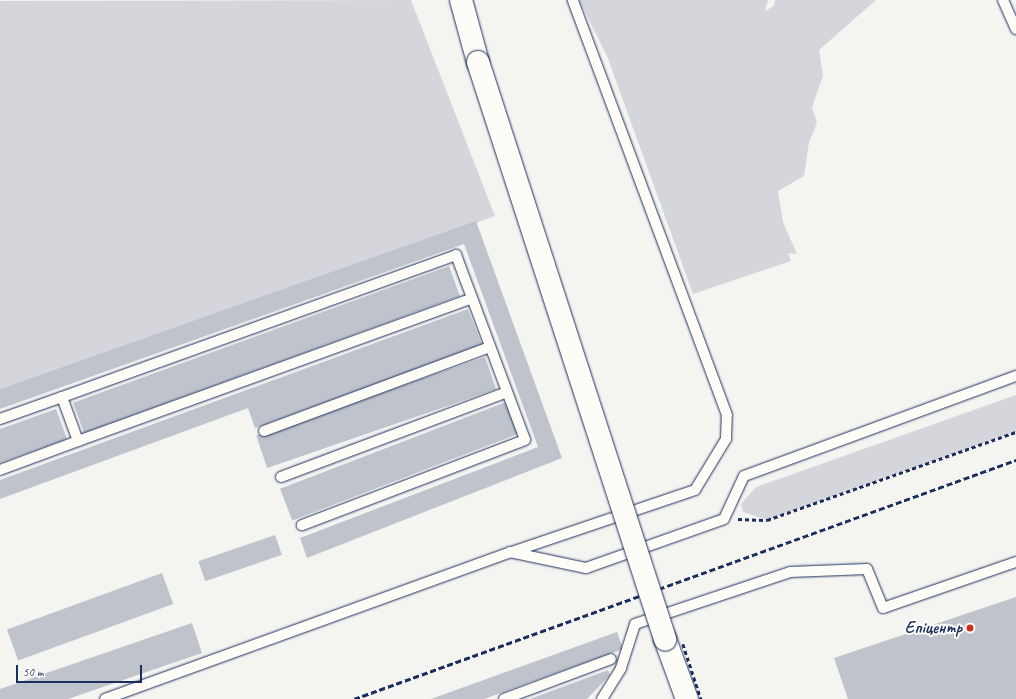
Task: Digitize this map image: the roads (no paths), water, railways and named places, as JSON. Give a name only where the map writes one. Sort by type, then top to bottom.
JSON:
[{"type":"street","points":[[461,0],[478,62],[686,699]]},
{"type":"lane","points":[[105,699],[510,552],[696,490],[726,439],[727,415],[573,0]]},
{"type":"lane","points":[[1003,0],[1016,29]]},
{"type":"lane","points":[[0,419],[456,255],[525,440],[302,525]]},
{"type":"lane","points":[[0,470],[472,298]]},
{"type":"lane","points":[[264,431],[490,347]]},
{"type":"lane","points":[[510,552],[586,568],[724,519],[744,476],[1016,376]]},
{"type":"lane","points":[[281,477],[507,392]]},
{"type":"lane","points":[[62,397],[78,441]]},
{"type":"lane","points":[[602,699],[621,668],[635,624],[790,572],[867,568],[883,608],[1016,562]]},
{"type":"lane","points":[[504,699],[611,659]]},
{"type":"railway","points":[[354,699],[1016,460]]},
{"type":"place","name":"Епіцентр","points":[[970,628]]}]
